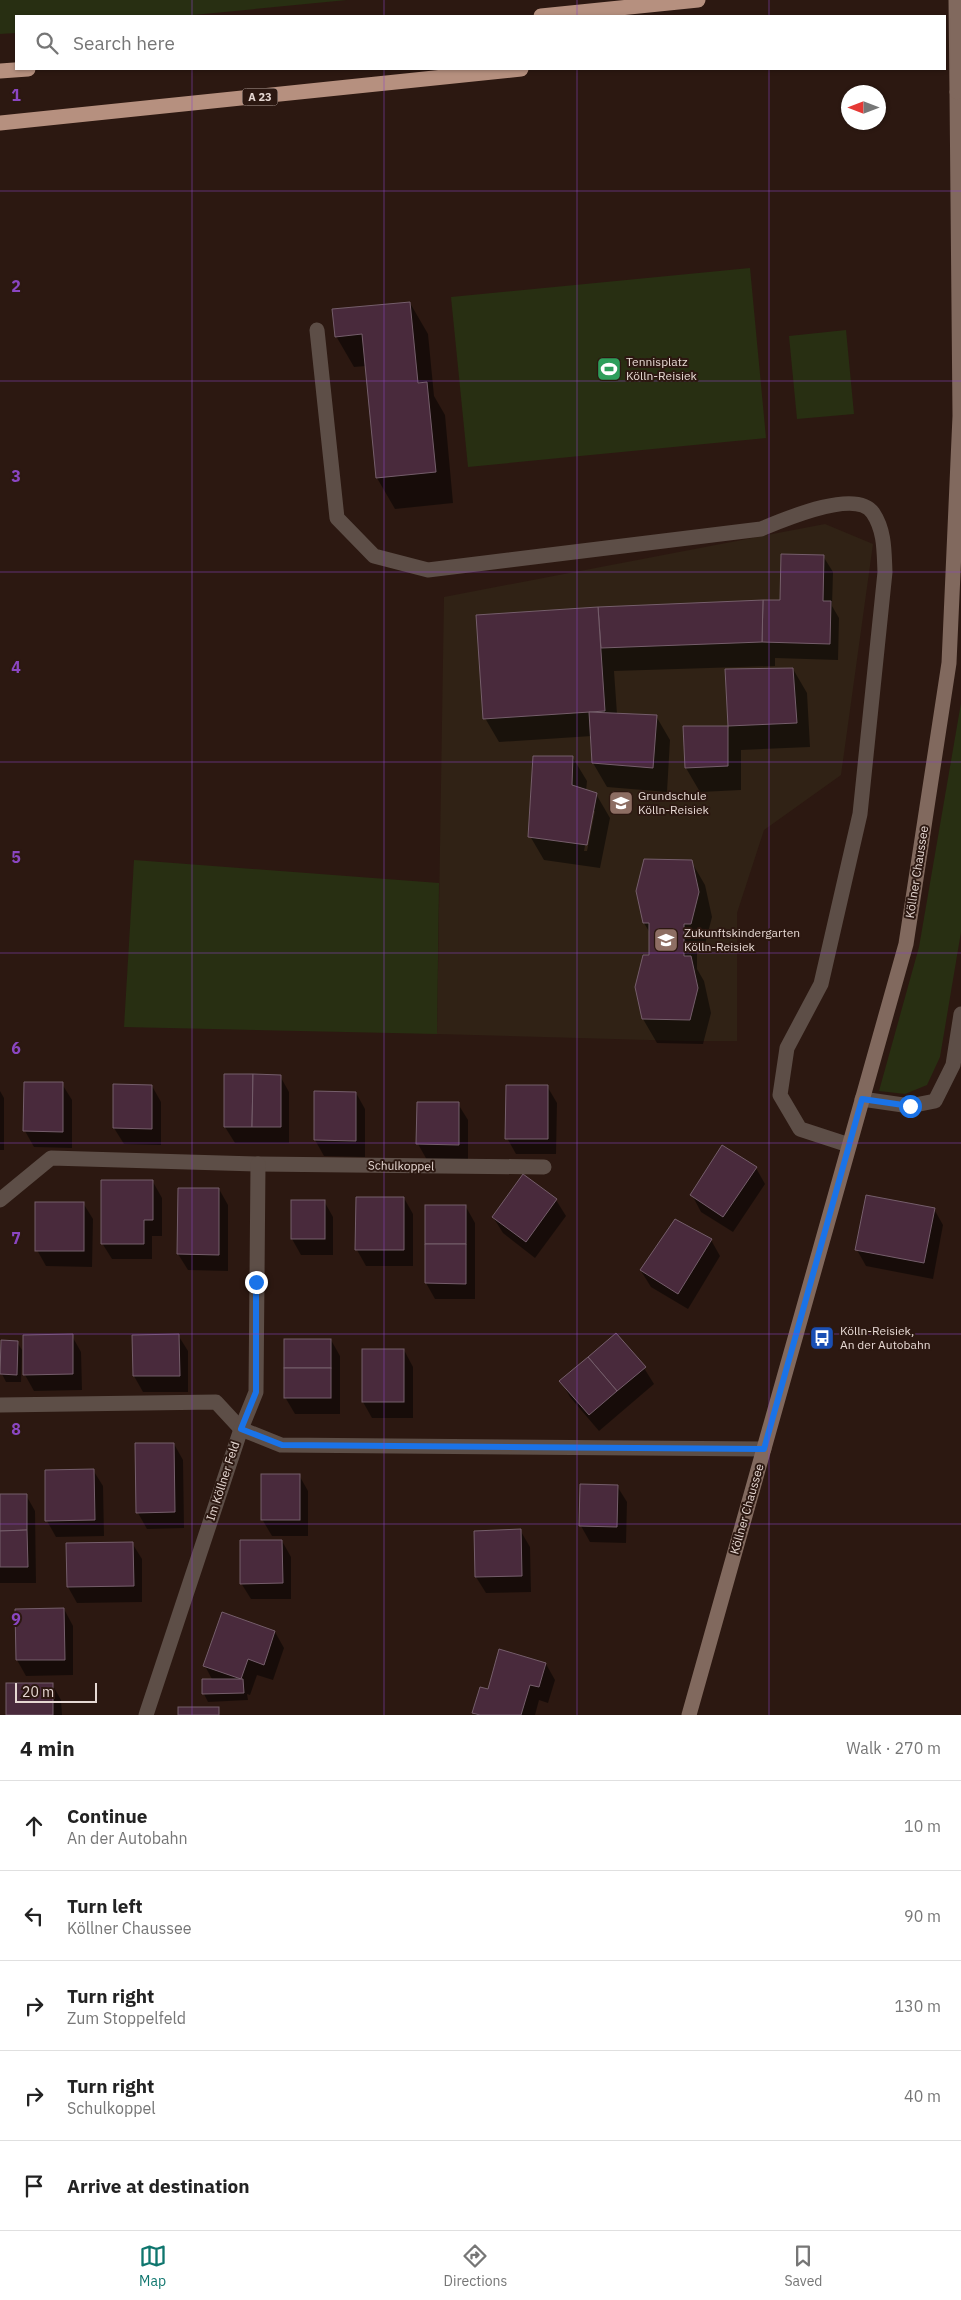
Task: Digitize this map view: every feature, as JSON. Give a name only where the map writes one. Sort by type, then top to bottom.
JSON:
[{"type":"highway","points":[[551,15],[698,0]]},
{"type":"highway","points":[[946,23],[961,22]]},
{"type":"highway","points":[[0,72],[19,70]]},
{"type":"highway","name":"A 23","points":[[0,124],[512,70]]},
{"type":"street","name":"Köllner Chaussee","points":[[689,1715],[906,944],[949,663],[960,416],[956,0]]},
{"type":"street","points":[[317,330],[338,518],[374,556],[428,570],[761,528],[803,512],[854,503],[872,511],[883,535],[885,572],[860,814],[821,984],[787,1048],[780,1095],[800,1129],[849,1145]]},
{"type":"street","points":[[862,1099],[910,1106],[935,1101],[953,1065],[961,1014]]},
{"type":"street","name":"Schulkoppel","points":[[0,1200],[52,1158],[258,1164],[544,1167]]},
{"type":"street","points":[[258,1164],[256,1392],[241,1429],[282,1445],[764,1449]]},
{"type":"street","name":"Im Köllner Feld","points":[[0,1405],[216,1402],[241,1429],[146,1715]]},
{"type":"shaded area","name":"Grundschule Kölln-Reisiek","points":[[825,524],[873,544],[841,775],[764,830],[737,913],[737,1041],[437,1034],[444,597]]},
{"type":"green space","points":[[0,0],[347,0],[193,15],[15,15],[15,33],[0,34]]},
{"type":"green space","name":"Tennisplatz Kölln-Reisiek","points":[[750,268],[766,438],[468,467],[451,297]]},
{"type":"green space","points":[[846,330],[854,414],[797,419],[789,336]]},
{"type":"green space","points":[[961,703],[961,932],[940,1057],[927,1085],[905,1094],[879,1091],[919,947]]},
{"type":"green space","points":[[134,860],[439,883],[437,1034],[124,1027]]},
{"type":"building","points":[[410,302],[418,383],[427,382],[436,472],[376,478],[362,334],[335,337],[332,309]]},
{"type":"building","points":[[781,554],[824,555],[823,601],[831,601],[830,644],[762,642],[763,600],[780,600]]},
{"type":"building","points":[[763,600],[762,642],[601,648],[598,607]]},
{"type":"building","points":[[598,607],[605,711],[483,719],[476,615]]},
{"type":"building","points":[[793,668],[797,723],[728,726],[725,669]]},
{"type":"building","points":[[589,712],[657,715],[653,768],[592,763]]},
{"type":"building","points":[[683,726],[728,726],[728,766],[685,768]]},
{"type":"building","points":[[533,756],[573,756],[572,785],[597,793],[587,845],[528,837]]},
{"type":"building","name":"Zukunftskindergarten Kölln-Reisiek","points":[[644,859],[692,860],[699,892],[691,924],[684,924],[684,956],[691,956],[698,988],[690,1020],[642,1019],[635,987],[643,955],[649,955],[649,923],[643,923],[636,891]]},
{"type":"building","points":[[224,1074],[253,1074],[252,1127],[224,1127]]},
{"type":"building","points":[[253,1074],[281,1075],[281,1127],[252,1127]]},
{"type":"building","points":[[24,1082],[63,1082],[63,1132],[23,1131]]},
{"type":"building","points":[[113,1084],[152,1085],[152,1129],[113,1128]]},
{"type":"building","points":[[506,1085],[548,1085],[548,1139],[505,1139]]},
{"type":"building","points":[[314,1091],[356,1092],[356,1141],[314,1140]]},
{"type":"building","points":[[417,1102],[459,1102],[459,1145],[416,1144]]},
{"type":"building","points":[[722,1145],[757,1167],[723,1217],[690,1195]]},
{"type":"building","points":[[523,1174],[557,1199],[526,1242],[492,1217]]},
{"type":"building","points":[[101,1180],[153,1180],[153,1220],[144,1220],[144,1244],[101,1244]]},
{"type":"building","points":[[178,1188],[219,1188],[219,1255],[177,1254]]},
{"type":"building","points":[[866,1195],[935,1208],[924,1263],[855,1250]]},
{"type":"building","points":[[356,1197],[404,1197],[404,1250],[355,1250]]},
{"type":"building","points":[[291,1200],[325,1200],[325,1239],[291,1239]]},
{"type":"building","points":[[35,1202],[84,1202],[84,1251],[35,1251]]},
{"type":"building","points":[[425,1205],[466,1205],[466,1244],[425,1244]]},
{"type":"building","points":[[675,1219],[712,1239],[678,1294],[640,1270]]},
{"type":"building","points":[[425,1244],[466,1244],[466,1284],[425,1283]]},
{"type":"building","points":[[616,1333],[646,1367],[617,1391],[588,1357]]},
{"type":"building","points":[[73,1334],[73,1374],[23,1375],[23,1335]]},
{"type":"building","points":[[179,1334],[180,1376],[133,1376],[132,1335]]},
{"type":"building","points":[[284,1339],[331,1339],[331,1368],[284,1368]]},
{"type":"building","points":[[1,1340],[18,1341],[17,1375],[0,1374]]},
{"type":"building","points":[[362,1349],[404,1349],[404,1402],[362,1402]]},
{"type":"building","points":[[588,1357],[617,1391],[589,1415],[559,1381]]},
{"type":"building","points":[[284,1368],[331,1368],[331,1398],[284,1398]]},
{"type":"building","points":[[135,1443],[174,1443],[175,1512],[136,1513]]},
{"type":"building","points":[[94,1469],[95,1520],[45,1521],[45,1470]]},
{"type":"building","points":[[261,1474],[300,1474],[300,1520],[261,1520]]},
{"type":"building","points":[[580,1484],[618,1485],[617,1527],[579,1526]]},
{"type":"building","points":[[0,1494],[27,1494],[27,1530],[0,1531]]},
{"type":"building","points":[[521,1529],[522,1576],[475,1577],[474,1531]]},
{"type":"building","points":[[27,1530],[28,1567],[0,1567],[0,1531]]},
{"type":"building","points":[[240,1540],[282,1540],[283,1583],[240,1584]]},
{"type":"building","points":[[133,1542],[134,1586],[67,1587],[66,1543]]},
{"type":"building","points":[[64,1608],[65,1660],[16,1660],[15,1609]]},
{"type":"building","points":[[222,1612],[275,1631],[264,1665],[248,1659],[241,1679],[203,1666]]},
{"type":"building","points":[[499,1649],[546,1663],[539,1687],[530,1685],[521,1715],[480,1715],[472,1713],[480,1687],[488,1689]]},
{"type":"building","points":[[202,1679],[243,1679],[244,1693],[202,1694]]},
{"type":"building","points":[[6,1683],[53,1683],[53,1715],[6,1715]]},
{"type":"building","points":[[178,1707],[219,1707],[219,1715],[178,1715]]},
{"type":"place","name":"Tennisplatz Kölln-Reisiek","points":[[609,369]]},
{"type":"place","name":"Grundschule Kölln-Reisiek","points":[[621,803]]},
{"type":"place","name":"Zukunftskindergarten Kölln-Reisiek","points":[[666,940]]},
{"type":"place","name":"Kölln-Reisiek, An der Autobahn","points":[[822,1338]]},
{"type":"route","points":[[256,1282],[256,1392],[241,1429],[282,1445],[764,1449],[798,1334],[862,1099],[910,1106]]}]
